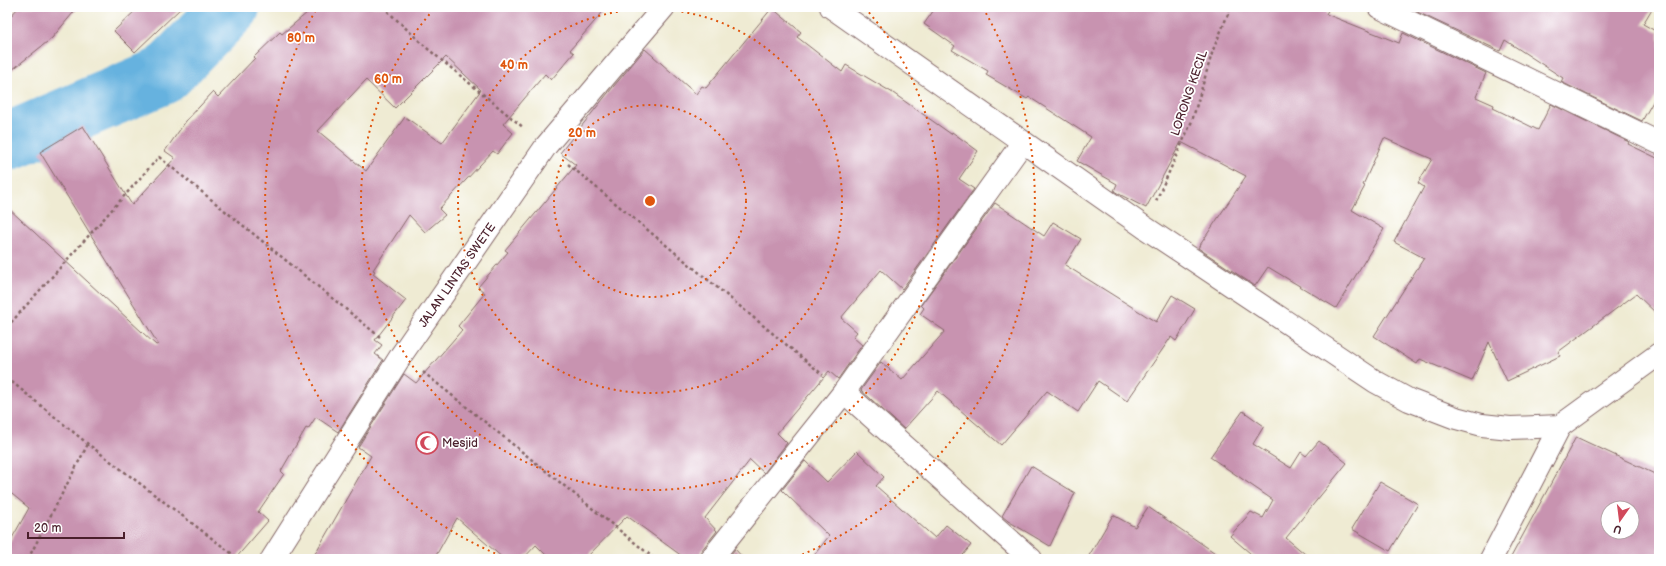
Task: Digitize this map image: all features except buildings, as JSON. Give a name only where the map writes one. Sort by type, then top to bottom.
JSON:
[{"type":"street","name":"JALAN LINTAS SWETE","points":[[272,559],[402,354],[546,146],[664,7]]},
{"type":"street","points":[[1379,7],[1659,143]]},
{"type":"street","points":[[840,10],[1144,227],[1376,382],[1409,400],[1456,418],[1482,425],[1510,428],[1560,426]]},
{"type":"street","points":[[711,559],[844,392],[1023,142]]},
{"type":"street","points":[[1491,559],[1560,426],[1659,354]]},
{"type":"street","points":[[844,392],[1031,559]]},
{"type":"path","points":[[7,15],[9,14],[10,7]]},
{"type":"path","points":[[383,7],[428,50],[844,392]]},
{"type":"path","name":"LORONG KECIL","points":[[1144,227],[1192,121],[1213,50],[1231,7]]},
{"type":"path","points":[[7,327],[159,157],[655,559]]},
{"type":"path","points":[[7,378],[88,444],[239,559]]},
{"type":"path","points":[[28,559],[88,444]]},
{"type":"waterway","points":[[7,142],[164,75],[231,7]]},
{"type":"place","name":"Mesjid","points":[[427,443]]}]
